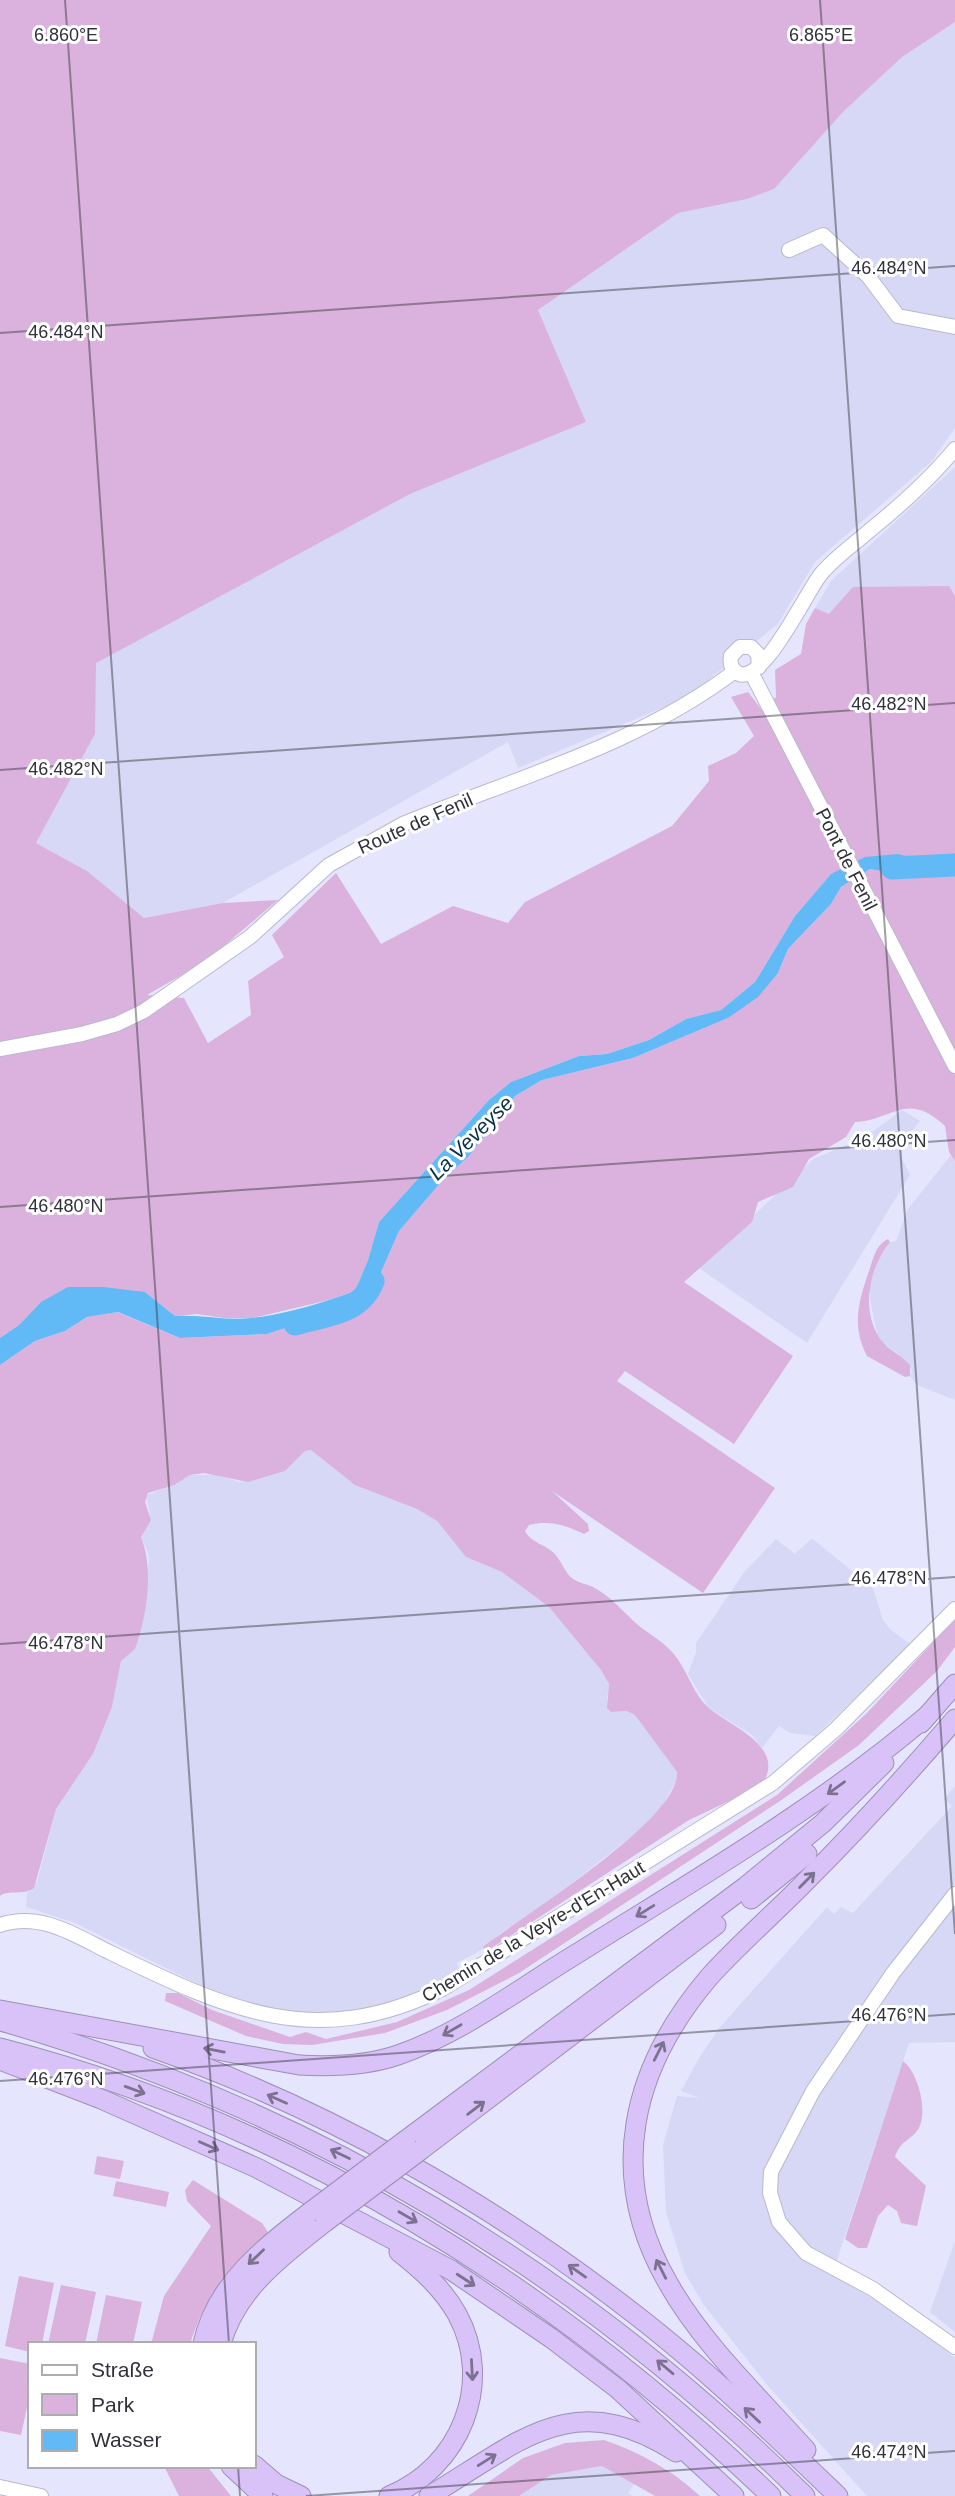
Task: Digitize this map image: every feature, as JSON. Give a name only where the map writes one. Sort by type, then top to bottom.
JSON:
[{"type":"highway","points":[[414,2145],[773,1865],[861,1788],[955,1684]]},
{"type":"highway","points":[[0,2010],[299,2065],[344,2066],[396,2055],[455,2028],[749,1847],[839,1786],[928,1715]]},
{"type":"highway","points":[[846,2496],[698,2326],[668,2283],[646,2237],[637,2204],[633,2134],[640,2099],[651,2067],[687,2006],[722,1964],[839,1849],[955,1719]]},
{"type":"highway","points":[[204,2342],[214,2312],[236,2278],[268,2245],[317,2218],[775,1880],[935,1742]]},
{"type":"highway","points":[[0,2010],[114,2037],[175,2056],[302,2110],[432,2178],[562,2260],[636,2315],[732,2396],[838,2496]]},
{"type":"highway","points":[[0,2021],[101,2053],[215,2096],[351,2159],[454,2217],[546,2277],[621,2333],[713,2409],[805,2496]]},
{"type":"highway","points":[[0,2048],[94,2076],[208,2119],[310,2165],[412,2220],[489,2268],[584,2334],[658,2393],[771,2496]]},
{"type":"highway","points":[[0,2060],[54,2080],[219,2151],[451,2270],[551,2338],[645,2411],[731,2493]]},
{"type":"highway","points":[[222,2342],[234,2312],[256,2281],[317,2218]]},
{"type":"highway","points":[[363,2223],[418,2266],[444,2294],[462,2323],[473,2365],[469,2407],[452,2446],[422,2478],[389,2496]]},
{"type":"highway","points":[[429,2496],[530,2435],[559,2424],[586,2421],[619,2425],[646,2434],[676,2451],[731,2493]]},
{"type":"highway","points":[[256,2467],[276,2484],[301,2496]]},
{"type":"highway","points":[[233,2468],[263,2496]]},
{"type":"street","points":[[789,250],[823,235],[868,276],[898,316],[955,327]]},
{"type":"street","points":[[785,628],[771,640],[751,647],[740,647],[732,653],[730,663],[735,671],[743,675],[755,670],[774,651],[785,628],[820,575],[895,509],[955,449]]},
{"type":"street","points":[[751,647],[759,657],[755,670]]},
{"type":"street","name":"Pont de Fenil","points":[[755,670],[764,698],[955,1066]]},
{"type":"street","name":"Route de Fenil","points":[[0,1049],[82,1034],[117,1024],[144,1011],[250,937],[329,865],[364,843],[403,824],[654,723],[696,701],[735,671]]},
{"type":"street","name":"Chemin de la Veyre-d'En-Haut","points":[[0,1925],[20,1920],[50,1925],[205,1996],[260,2015],[290,2020],[337,2021],[403,2006],[444,1988],[773,1783],[836,1729],[955,1608]]},
{"type":"street","points":[[955,1894],[893,1973],[813,2091],[771,2172],[770,2193],[779,2222],[806,2253],[873,2289],[955,2347]]},
{"type":"street","points":[[939,1917],[955,1909]]},
{"type":"street","points":[[0,2487],[41,2496]]},
{"type":"shaded area","points":[[955,22],[955,428],[931,462],[815,562],[778,624],[686,698],[518,768],[508,742],[223,903],[144,918],[87,871],[36,843],[95,734],[95,663],[410,494],[586,422],[538,310],[678,213],[747,199],[774,189],[843,112],[902,57]]},
{"type":"shaded area","points":[[955,467],[955,596],[948,586],[829,615],[815,608],[831,581]]},
{"type":"shaded area","points":[[902,1110],[920,1121],[902,1143],[902,1158],[910,1175],[807,1343],[699,1268],[813,1159],[864,1138]]},
{"type":"shaded area","points":[[951,1155],[955,1161],[955,1400],[917,1385],[910,1376],[912,1371],[907,1361],[882,1342],[877,1334],[870,1299],[870,1284],[879,1258],[890,1242],[896,1241],[908,1209]]},
{"type":"shaded area","points":[[312,1450],[355,1485],[417,1509],[437,1521],[466,1557],[502,1572],[549,1607],[601,1670],[609,1684],[607,1700],[611,1712],[627,1711],[635,1715],[677,1772],[678,1778],[662,1806],[642,1828],[543,1906],[501,1933],[483,1949],[457,1963],[460,1971],[395,2002],[325,2015],[280,2012],[222,1996],[75,1923],[26,1907],[27,1893],[37,1882],[56,1809],[93,1754],[112,1707],[121,1661],[139,1637],[149,1555],[141,1537],[150,1514],[146,1496],[190,1475],[217,1475],[239,1482],[285,1471],[305,1451]]},
{"type":"shaded area","points":[[776,1539],[795,1554],[811,1539],[814,1540],[873,1588],[883,1620],[911,1645],[815,1736],[790,1733],[779,1726],[762,1748],[752,1735],[709,1708],[688,1674],[696,1652],[696,1643],[745,1571]]},
{"type":"shaded area","points":[[955,1786],[955,2042],[909,2043],[832,2275],[896,2312],[955,2358],[955,2496],[867,2496],[768,2386],[703,2304],[685,2273],[666,2212],[663,2145],[677,2096],[700,2098],[681,2091],[720,2027],[827,1907],[834,1914],[841,1907],[853,1913],[952,1806],[944,1799]]},
{"type":"shaded area","points":[[955,2241],[955,2332],[930,2312]]},
{"type":"shaded area","points":[[602,2466],[634,2484],[628,2493],[633,2496],[519,2496],[551,2475]]},
{"type":"green space","points":[[0,0],[955,0],[955,22],[902,57],[843,112],[774,189],[747,199],[678,213],[538,310],[586,422],[410,494],[96,663],[95,734],[36,843],[87,871],[144,918],[223,903],[278,900],[206,961],[147,995],[184,998],[208,1043],[251,1015],[248,981],[284,957],[272,935],[336,873],[381,944],[453,906],[508,923],[525,902],[672,826],[709,781],[708,766],[736,753],[754,736],[731,697],[748,692],[762,710],[776,697],[775,670],[801,654],[806,624],[815,608],[829,614],[853,587],[949,586],[955,596],[955,1161],[949,1152],[945,1126],[932,1115],[920,1110],[910,1108],[855,1122],[846,1137],[809,1159],[793,1187],[758,1202],[752,1222],[684,1282],[793,1356],[734,1444],[625,1371],[617,1381],[775,1488],[703,1593],[552,1491],[588,1524],[589,1531],[584,1534],[564,1526],[544,1523],[529,1525],[525,1531],[554,1553],[573,1579],[606,1595],[668,1648],[710,1709],[755,1740],[763,1750],[768,1761],[768,1773],[761,1786],[689,1820],[487,1951],[483,1947],[596,1866],[654,1815],[671,1792],[677,1772],[635,1715],[627,1711],[611,1712],[607,1708],[609,1684],[601,1670],[549,1607],[502,1572],[466,1557],[437,1521],[417,1509],[355,1485],[311,1450],[305,1451],[285,1471],[248,1482],[204,1473],[190,1475],[174,1485],[148,1493],[145,1502],[151,1520],[141,1537],[147,1563],[147,1593],[143,1622],[135,1649],[121,1661],[112,1707],[93,1754],[56,1809],[34,1888],[0,1896],[0,1365],[35,1341],[65,1331],[87,1317],[117,1312],[180,1338],[267,1334],[362,1303],[375,1286],[399,1231],[442,1181],[469,1156],[515,1096],[542,1080],[633,1058],[728,1018],[778,973],[788,949],[831,904],[841,887],[870,869],[900,874],[920,869],[919,860],[831,874],[795,916],[755,982],[721,1010],[686,1019],[649,1040],[607,1054],[579,1056],[511,1082],[489,1100],[379,1222],[355,1291],[253,1318],[197,1314],[175,1316],[145,1292],[41,1302],[19,1325],[0,1338]]},
{"type":"green space","points":[[888,1239],[890,1242],[872,1277],[869,1303],[874,1329],[881,1340],[910,1365],[910,1376],[905,1377],[867,1356],[859,1334],[858,1313],[865,1282],[876,1252]]},
{"type":"green space","points":[[955,1619],[955,1647],[937,1671],[859,1745],[780,1801],[519,1973],[447,2010],[385,2033],[312,2045],[283,2044],[246,2036],[165,2001],[166,1993],[178,1993],[212,2010],[290,2037],[306,2032],[326,2039],[397,2022],[469,1990],[777,1795],[867,1713]]},
{"type":"green space","points":[[903,2061],[913,2074],[920,2092],[922,2121],[895,2157],[926,2186],[917,2226],[901,2223],[897,2211],[888,2205],[878,2216],[867,2248],[858,2248],[845,2239]]},
{"type":"green space","points":[[97,2156],[124,2161],[120,2179],[94,2174]]},
{"type":"green space","points":[[193,2180],[262,2223],[268,2232],[212,2294],[191,2342],[152,2342],[164,2296],[211,2226],[187,2201],[185,2190]]},
{"type":"green space","points":[[116,2181],[169,2192],[166,2207],[113,2196]]},
{"type":"green space","points":[[19,2276],[54,2283],[42,2342],[28,2342],[28,2352],[5,2346]]},
{"type":"green space","points":[[61,2285],[96,2292],[85,2342],[48,2342]]},
{"type":"green space","points":[[106,2295],[142,2302],[133,2342],[96,2342]]},
{"type":"green space","points":[[0,2358],[28,2364],[28,2402],[21,2435],[0,2431]]},
{"type":"green space","points":[[604,2440],[655,2463],[700,2496],[655,2496],[602,2466],[551,2475],[519,2496],[468,2496],[523,2458],[565,2443]]},
{"type":"green space","points":[[165,2468],[209,2468],[231,2496],[179,2496]]},
{"type":"water","points":[[898,854],[920,860],[920,869],[900,874],[870,869],[841,887],[831,904],[788,949],[778,973],[758,997],[728,1018],[633,1058],[542,1080],[515,1096],[469,1156],[442,1181],[399,1231],[375,1286],[362,1303],[267,1334],[180,1338],[118,1312],[87,1317],[65,1331],[35,1341],[0,1365],[0,1338],[19,1325],[41,1302],[68,1287],[103,1287],[145,1292],[175,1316],[233,1319],[291,1311],[355,1291],[379,1222],[489,1100],[511,1082],[579,1056],[607,1054],[649,1040],[686,1019],[721,1010],[755,982],[795,916],[831,874],[865,857]]},
{"type":"waterway","name":"La Veveyse","points":[[892,868],[955,865]]},
{"type":"waterway","name":"La Veveyse","points":[[295,1324],[351,1307],[367,1292],[373,1281]]}]
